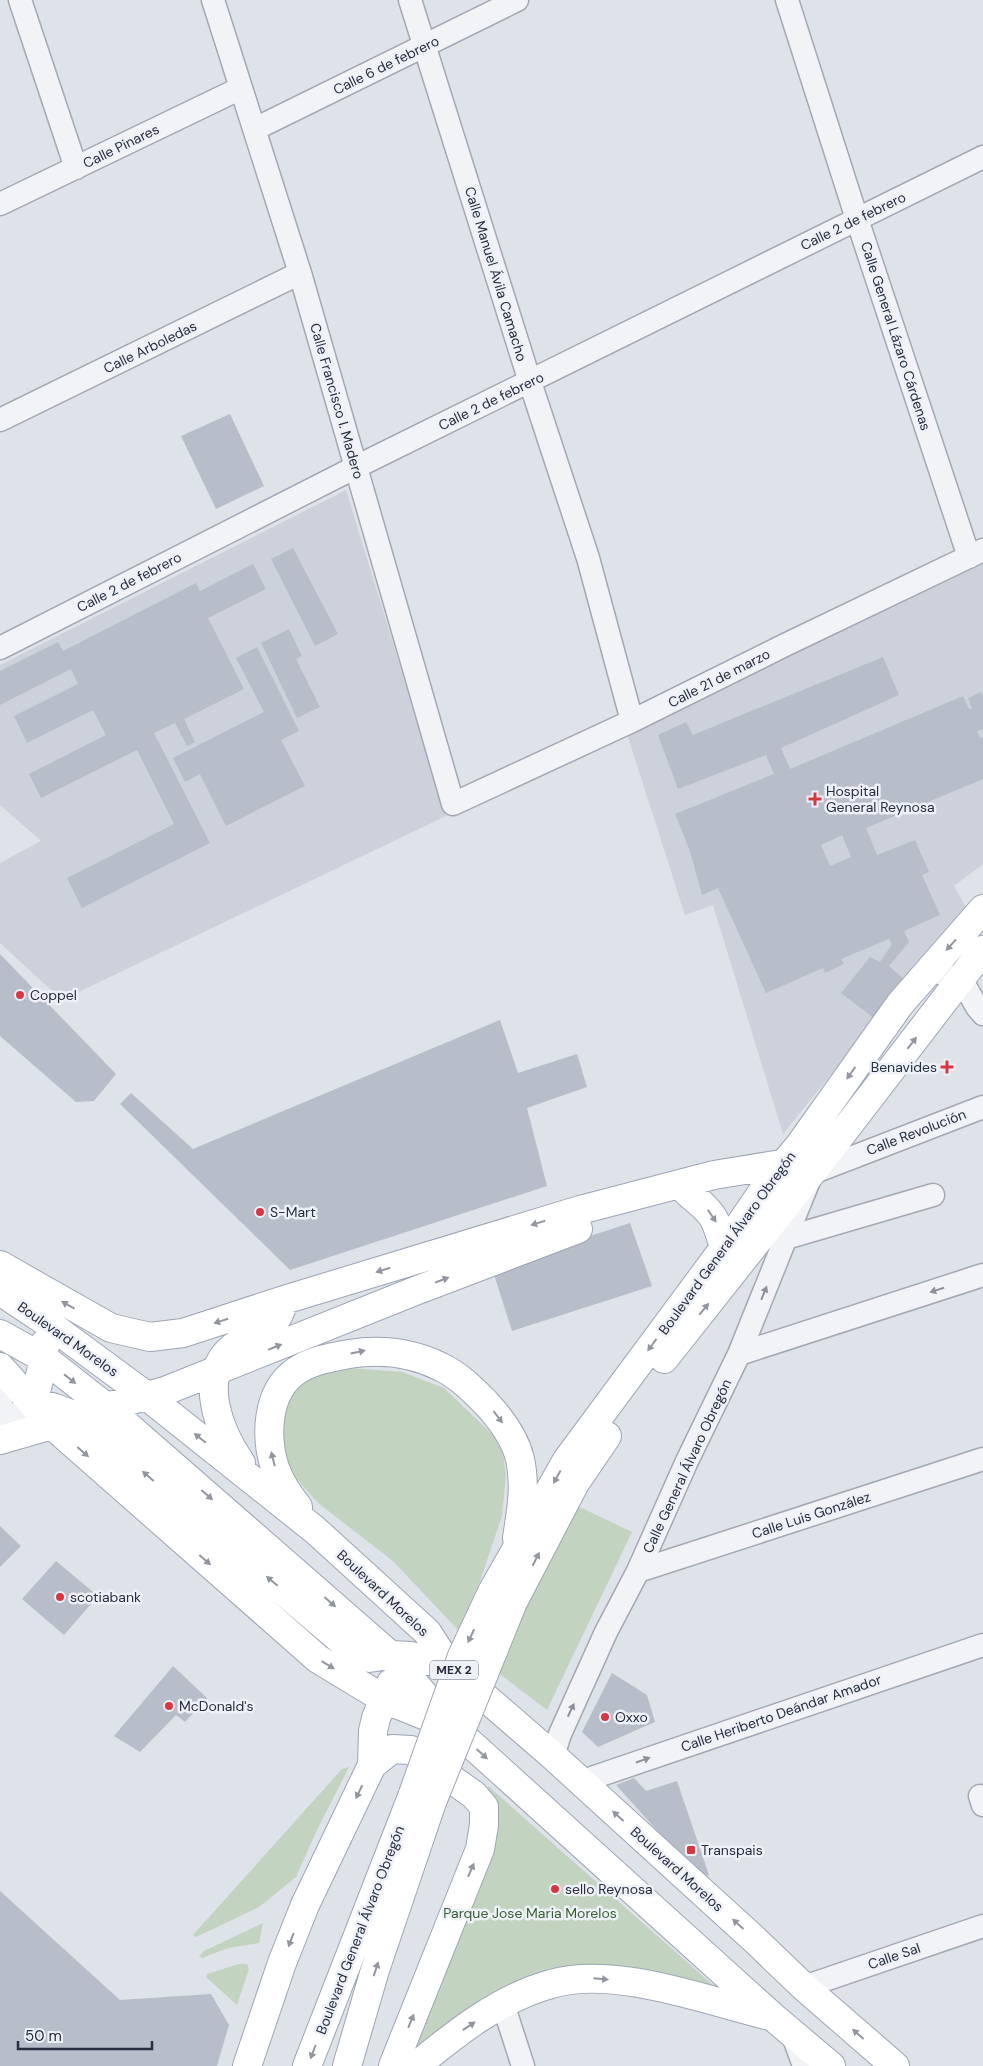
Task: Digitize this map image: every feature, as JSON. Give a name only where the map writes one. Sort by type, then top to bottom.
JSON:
[{"type":"main road","name":"Boulevard General Álvaro Obregón","points":[[502,1597],[515,1554],[567,1460],[724,1248],[778,1171],[799,1146],[900,1004],[983,908]]},
{"type":"main road","name":"Boulevard General Álvaro Obregón","points":[[502,1597],[575,1483],[668,1354],[828,1163],[970,983],[983,950]]},
{"type":"main road","points":[[0,1265],[111,1328],[150,1337],[183,1333],[284,1300],[580,1210],[714,1176],[778,1171],[828,1163]]},
{"type":"main road","points":[[0,1440],[148,1396],[584,1226],[688,1193],[778,1171]]},
{"type":"main road","points":[[688,1193],[716,1219],[724,1248]]},
{"type":"main road","points":[[284,1300],[310,1306],[381,1290],[415,1291]]},
{"type":"main road","name":"Boulevard Morelos","points":[[0,1291],[45,1321],[148,1396],[316,1530],[427,1632],[449,1666],[553,1756],[756,1940],[804,1987],[895,2066]]},
{"type":"main road","points":[[258,1484],[240,1461],[222,1430],[216,1404],[217,1370],[233,1347],[269,1328],[274,1323],[280,1316],[284,1300]]},
{"type":"main road","points":[[32,1404],[45,1359],[45,1321]]},
{"type":"main road","name":"MEX 2","points":[[0,1334],[45,1359],[106,1407],[390,1654],[450,1725],[831,2066]]},
{"type":"main road","points":[[316,1530],[282,1485],[276,1470],[270,1445],[269,1429],[274,1400],[282,1385],[294,1372],[304,1366],[320,1359],[334,1356],[384,1350],[419,1358],[442,1367],[466,1383],[494,1412],[508,1432],[520,1458],[524,1491],[515,1554]]},
{"type":"main road","points":[[0,1367],[52,1425],[318,1660],[384,1698],[450,1725]]},
{"type":"main road","points":[[32,1404],[52,1406],[78,1417],[355,1652],[369,1658],[390,1654],[411,1656],[449,1666]]},
{"type":"main road","points":[[423,1798],[502,1597]]},
{"type":"main road","points":[[247,2066],[282,1963],[305,1905],[372,1765],[373,1731],[384,1698],[393,1679],[390,1654]]},
{"type":"main road","points":[[372,1765],[392,1749],[411,1750],[474,1794],[484,1807],[484,1825],[480,1849],[393,2066]]},
{"type":"main road","name":"Boulevard General Álvaro Obregón","points":[[307,2066],[423,1798]]},
{"type":"main road","name":"Boulevard General Álvaro Obregón","points":[[347,2066],[423,1798]]},
{"type":"main road","points":[[416,2066],[448,2040],[503,2004],[522,1994],[553,1983],[592,1978],[633,1982],[783,2025]]},
{"type":"street","points":[[20,0],[76,168]]},
{"type":"street","name":"Calle Francisco I. Madero","points":[[213,0],[300,273],[453,804]]},
{"type":"street","name":"Calle Manuel Ávila Camacho","points":[[410,0],[530,382],[588,558],[632,721]]},
{"type":"street","name":"Calle 6 de febrero","points":[[255,129],[517,0]]},
{"type":"street","name":"Calle General Lázaro Cárdenas","points":[[787,0],[857,218],[976,554]]},
{"type":"street","name":"Calle Pinares","points":[[0,204],[241,88]]},
{"type":"street","name":"Calle 2 de febrero","points":[[1,644],[857,218],[983,158]]},
{"type":"street","name":"Calle Arboledas","points":[[0,420],[300,273]]},
{"type":"street","name":"Calle 21 de marzo","points":[[453,804],[632,721],[785,645],[976,554]]},
{"type":"street","points":[[928,970],[970,983],[983,1014]]},
{"type":"street","name":"Calle Revolución","points":[[828,1163],[983,1107]]},
{"type":"street","name":"Calle General Álvaro Obregón","points":[[553,1756],[560,1734],[602,1641],[638,1571],[687,1461],[739,1354],[786,1238],[828,1163]]},
{"type":"street","points":[[786,1238],[933,1195]]},
{"type":"street","points":[[739,1354],[983,1275]]},
{"type":"street","points":[[0,1378],[2,1395],[0,1412]]},
{"type":"street","points":[[0,1426],[32,1404]]},
{"type":"street","name":"Calle Luis González","points":[[638,1571],[983,1459]]},
{"type":"street","name":"Calle Heriberto Deándar Amador","points":[[580,1782],[687,1744],[983,1645]]},
{"type":"street","name":"Calle Sal","points":[[804,1987],[983,1926]]},
{"type":"street","points":[[503,2004],[523,2066]]},
{"type":"street","points":[[783,2025],[804,2066]]},
{"type":"shaded area","points":[[346,490],[446,816],[62,1000],[0,943],[0,863],[41,841],[0,805],[0,665]]},
{"type":"shaded area","name":"Hospital General Reynosa","points":[[983,562],[983,864],[954,886],[966,907],[783,1134],[713,905],[685,915],[627,734]]},
{"type":"green space","points":[[337,1367],[402,1372],[444,1388],[494,1436],[503,1454],[506,1475],[502,1516],[479,1584],[458,1630],[393,1561],[318,1503],[279,1459],[285,1414],[294,1393],[311,1378]]},
{"type":"green space","points":[[569,1502],[632,1532],[547,1710],[492,1668]]},
{"type":"green space","points":[[349,1767],[296,1877],[259,1907],[196,1937],[193,1935],[342,1769]]},
{"type":"green space","name":"Parque Jose Maria Morelos","points":[[488,1786],[714,1986],[613,1971],[570,1975],[415,2055],[403,2053],[487,1809]]},
{"type":"green space","points":[[263,1923],[259,1943],[228,1948],[202,1958],[199,1956],[204,1951]]},
{"type":"green space","points":[[239,1964],[247,1964],[249,1969],[237,2005],[206,1977],[207,1974]]},
{"type":"building","points":[[230,414],[264,486],[216,509],[181,436]]},
{"type":"building","points":[[293,548],[338,634],[315,646],[271,559]]},
{"type":"building","points":[[253,564],[266,589],[208,618],[244,689],[184,719],[195,742],[187,746],[175,723],[154,733],[210,843],[82,908],[67,878],[174,824],[137,750],[41,798],[29,774],[106,735],[93,710],[27,743],[14,716],[78,684],[71,669],[0,705],[0,671],[58,642],[63,651],[196,583],[200,591]]},
{"type":"building","points":[[289,629],[302,656],[296,659],[320,707],[297,718],[261,643]]},
{"type":"building","points":[[257,647],[299,731],[281,740],[305,786],[226,826],[200,774],[185,782],[173,758],[264,712],[236,658]]},
{"type":"building","points":[[883,657],[899,695],[781,748],[790,769],[963,696],[969,709],[972,709],[968,698],[981,692],[983,696],[983,729],[977,731],[980,738],[983,737],[983,779],[866,828],[877,855],[915,840],[929,872],[922,875],[940,915],[904,931],[909,942],[889,966],[906,981],[875,1019],[841,993],[870,957],[880,962],[892,944],[889,939],[841,959],[844,964],[825,973],[823,968],[766,993],[718,888],[702,895],[690,851],[675,814],[774,774],[766,755],[678,789],[658,735],[686,722],[693,735]],"holes":[[[842,835],[851,857],[830,866],[821,845]]]},
{"type":"building","name":"Coppel","points":[[0,954],[116,1074],[94,1101],[76,1102],[0,1036]]},
{"type":"building","points":[[500,1020],[518,1073],[577,1054],[587,1087],[527,1108],[547,1186],[290,1270],[120,1104],[131,1093],[193,1149]]},
{"type":"building","points":[[630,1223],[652,1286],[512,1331],[492,1268]]},
{"type":"building","points":[[0,1526],[21,1546],[0,1567]]},
{"type":"building","name":"scotiabank","points":[[56,1561],[98,1596],[64,1635],[22,1599]]},
{"type":"building","name":"McDonald's","points":[[173,1666],[207,1698],[185,1722],[176,1715],[140,1752],[114,1736]]},
{"type":"building","points":[[612,1673],[647,1695],[655,1722],[598,1747],[582,1732]]},
{"type":"building","points":[[634,1778],[646,1791],[677,1781],[709,1875],[700,1878],[616,1785]]},
{"type":"building","points":[[0,1891],[120,2000],[211,1994],[229,2025],[217,2066],[0,2066]]},
{"type":"place","name":"Hospital General Reynosa","points":[[815,799]]},
{"type":"place","name":"Coppel","points":[[20,995]]},
{"type":"place","name":"Benavides","points":[[947,1067]]},
{"type":"place","name":"S-Mart","points":[[260,1212]]},
{"type":"place","name":"scotiabank","points":[[60,1597]]},
{"type":"place","name":"McDonald's","points":[[169,1706]]},
{"type":"place","name":"Oxxo","points":[[605,1717]]},
{"type":"place","name":"Transpais","points":[[691,1850]]},
{"type":"place","name":"sello Reynosa","points":[[555,1889]]}]
